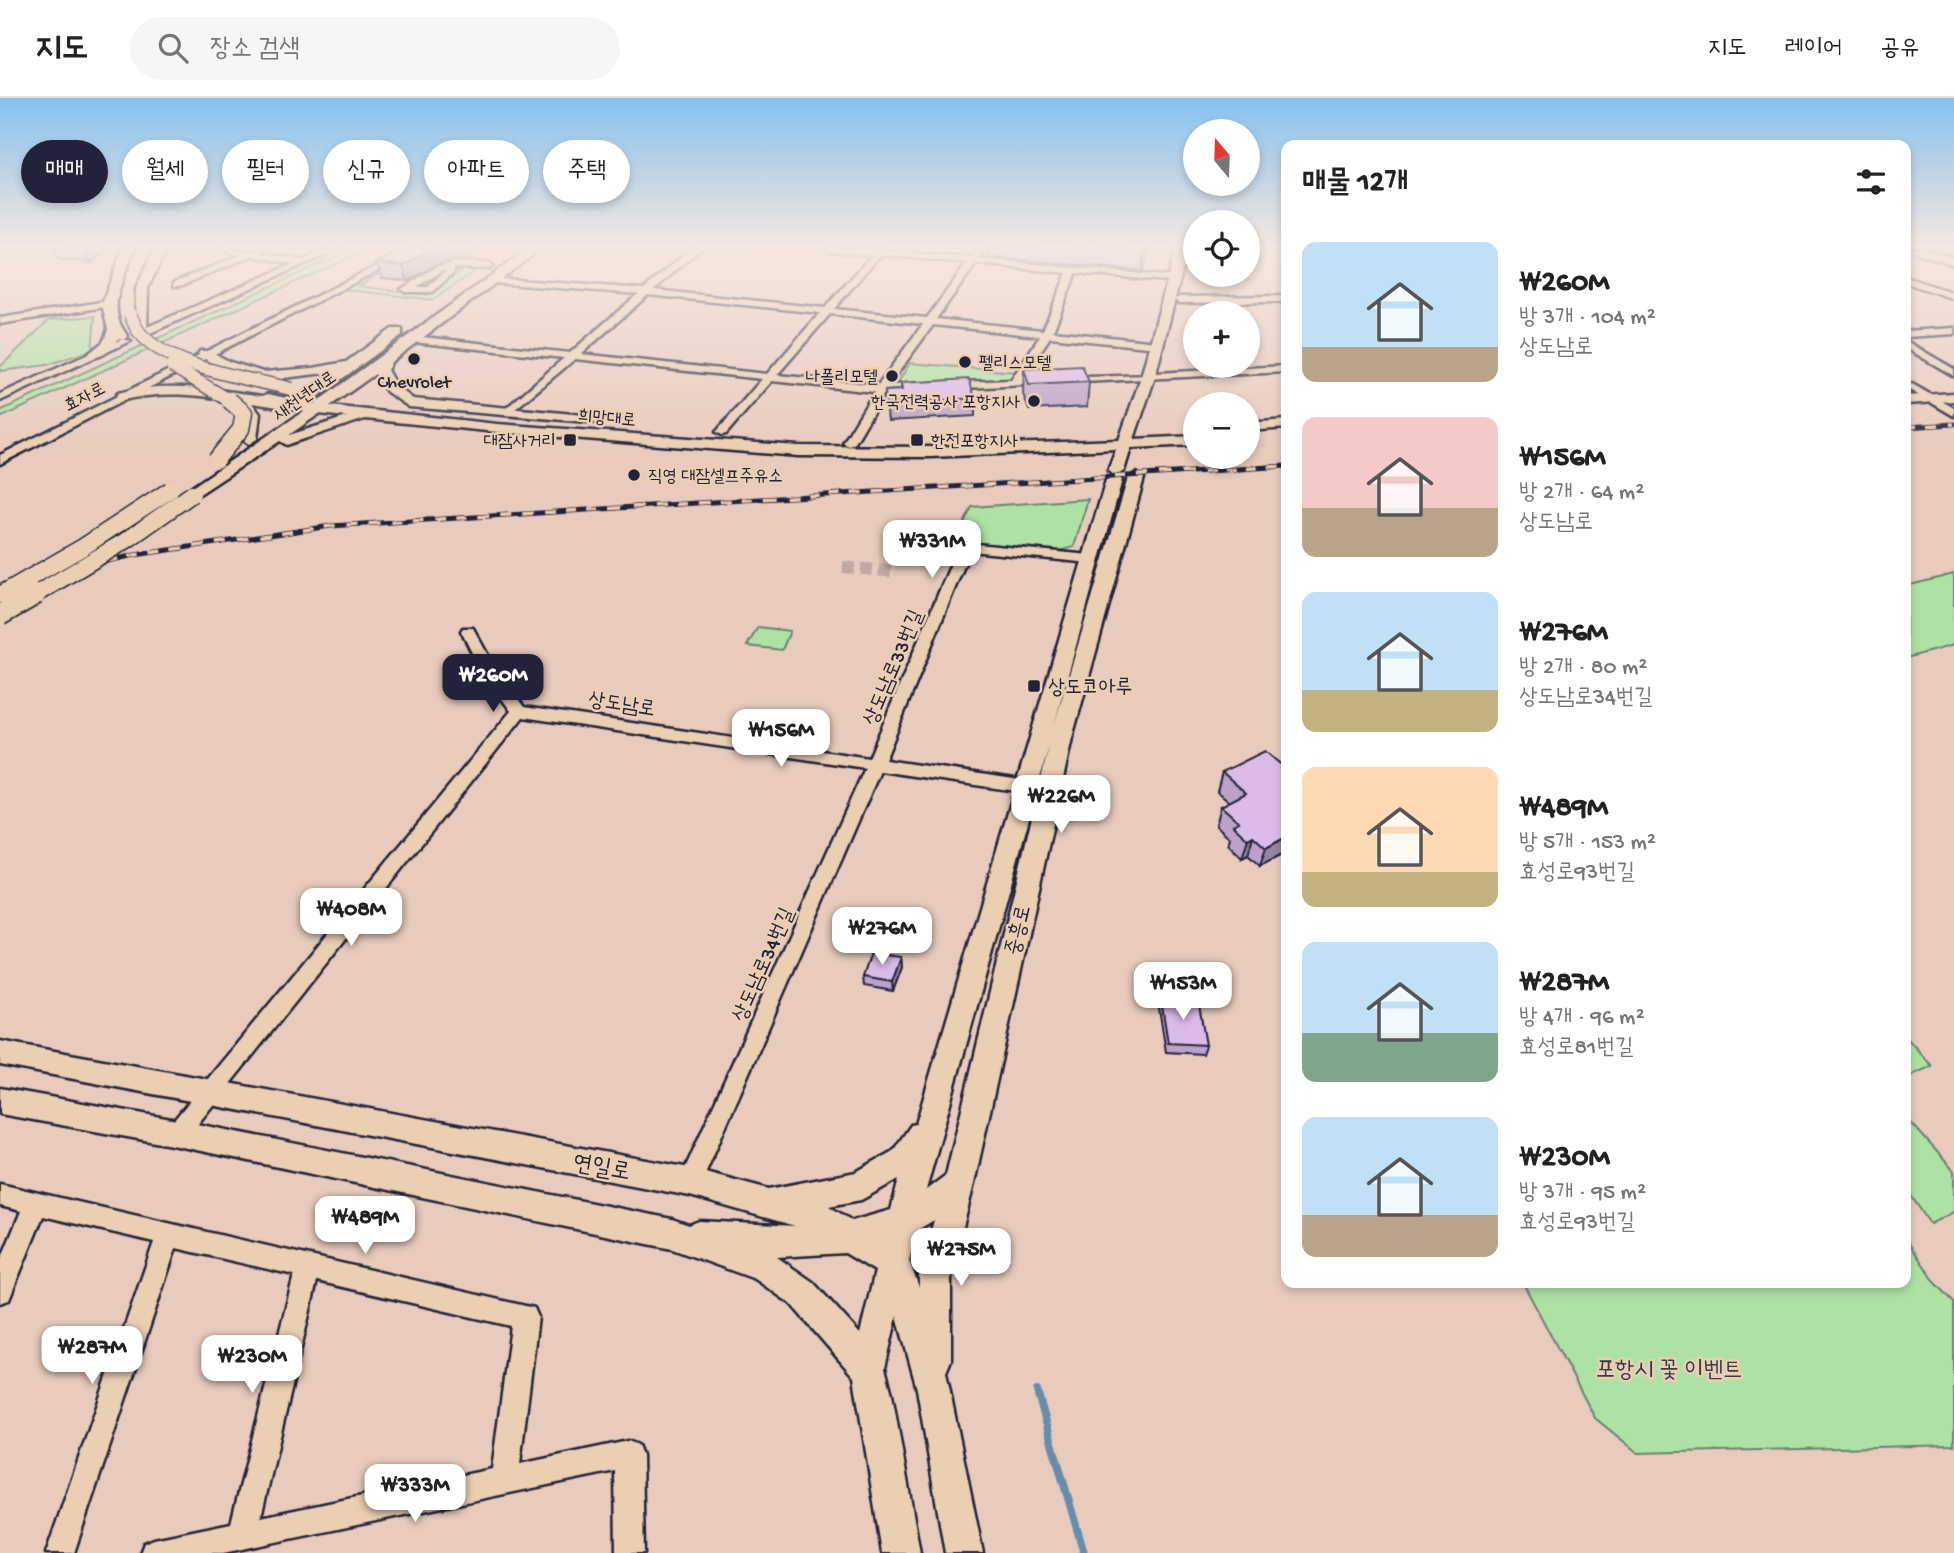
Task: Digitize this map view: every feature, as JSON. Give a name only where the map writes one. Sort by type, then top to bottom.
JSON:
[{"type":"main road","points":[[116,316],[117,322],[140,339],[147,334],[143,332],[143,316]]},
{"type":"main road","points":[[117,322],[118,316]]},
{"type":"main road","points":[[95,354],[109,344],[120,316]]},
{"type":"main road","name":"새천년대로","points":[[170,490],[216,460],[255,444],[316,409],[444,316]]},
{"type":"main road","name":"중흥로","points":[[1152,377],[1165,316]]},
{"type":"main road","name":"중흥로","points":[[868,1368],[893,1259],[933,1118],[1038,788],[1060,738],[1152,377],[1173,316]]},
{"type":"main road","name":"새천년대로","points":[[0,615],[127,540],[192,494],[255,444],[292,400],[310,393],[412,321]]},
{"type":"main road","name":"희망대로","points":[[117,322],[131,341],[145,352],[268,398],[292,400]]},
{"type":"main road","name":"희망대로","points":[[117,322],[177,358],[316,409],[606,437],[858,454],[1131,458],[1183,444]]},
{"type":"main road","name":"희망대로","points":[[205,354],[225,365],[297,386],[310,393],[805,442],[936,446],[1131,458],[1183,436]]},
{"type":"main road","points":[[386,360],[380,370],[387,388],[409,403]]},
{"type":"main road","points":[[258,376],[313,372],[354,364]]},
{"type":"main road","points":[[178,365],[205,388],[232,400],[244,413],[241,429],[216,460]]},
{"type":"main road","points":[[1911,392],[1954,385]]},
{"type":"main road","points":[[123,396],[142,390],[171,387],[240,397],[292,400]]},
{"type":"main road","points":[[1911,393],[1930,399],[1954,397]]},
{"type":"main road","points":[[240,397],[254,414],[255,444],[371,414]]},
{"type":"main road","points":[[1260,426],[1281,424]]},
{"type":"main road","points":[[1260,437],[1281,435]]},
{"type":"main road","name":"중흥로","points":[[934,1389],[935,1273],[959,1184],[1038,788],[1090,559],[1131,458]]},
{"type":"main road","points":[[0,595],[83,547],[170,490]]},
{"type":"main road","name":"연일로","points":[[0,1053],[207,1094],[691,1182],[772,1202],[823,1219],[875,1255],[893,1259]]},
{"type":"main road","points":[[0,1101],[177,1133],[672,1234],[801,1244],[850,1238],[903,1222],[959,1184]]},
{"type":"main road","points":[[772,1202],[861,1186],[903,1161],[933,1118]]},
{"type":"main road","points":[[672,1234],[764,1267],[792,1286],[802,1293],[868,1368],[875,1394],[901,1553]]},
{"type":"main road","points":[[893,1259],[915,1321],[934,1389],[964,1553]]},
{"type":"street","points":[[0,321],[35,316]]},
{"type":"street","points":[[105,316],[117,322]]},
{"type":"street","points":[[143,332],[180,316]]},
{"type":"street","points":[[178,365],[282,316]]},
{"type":"street","points":[[508,412],[619,316]]},
{"type":"street","points":[[722,432],[768,377],[825,316]]},
{"type":"street","points":[[861,316],[1157,345]]},
{"type":"street","points":[[849,443],[881,389],[934,316]]},
{"type":"street","points":[[1016,382],[1046,335],[1054,316]]},
{"type":"street","points":[[1911,334],[1954,331]]},
{"type":"street","points":[[413,339],[881,389],[1281,369]]},
{"type":"street","points":[[1911,347],[1954,373]]},
{"type":"street","points":[[0,398],[95,354]]},
{"type":"street","name":"효자로","points":[[0,460],[178,365]]},
{"type":"street","points":[[1930,399],[1954,413]]},
{"type":"street","name":"상도남로33번길","points":[[875,764],[965,547],[1090,559]]},
{"type":"street","points":[[177,1133],[520,711],[488,669],[468,631]]},
{"type":"street","name":"상도남로","points":[[520,711],[1038,788]]},
{"type":"street","name":"상도남로34번길","points":[[691,1182],[875,764]]},
{"type":"street","points":[[0,1195],[525,1317],[505,1481]]},
{"type":"street","points":[[0,1291],[36,1204]]},
{"type":"street","points":[[60,1553],[169,1234]]},
{"type":"street","points":[[242,1535],[308,1266]]},
{"type":"street","points":[[154,1553],[628,1455],[630,1553]]},
{"type":"green space","points":[[95,316],[92,350],[47,365],[0,371],[0,367],[49,320]]},
{"type":"green space","points":[[207,316],[222,316],[0,418],[0,411]]},
{"type":"green space","points":[[910,363],[1015,372],[1012,380],[895,387]]},
{"type":"green space","points":[[1088,499],[1074,547],[1055,552],[956,540],[972,507]]},
{"type":"green space","points":[[1954,574],[1954,645],[1911,657],[1911,585]]},
{"type":"green space","points":[[758,627],[790,631],[782,650],[747,646]]},
{"type":"green space","points":[[1911,1043],[1932,1066],[1911,1076]]},
{"type":"green space","points":[[1911,1123],[1954,1171],[1954,1212],[1930,1224],[1911,1196]]},
{"type":"green space","name":"포항시 꽃 이벤트","points":[[1911,1246],[1935,1282],[1954,1302],[1954,1445],[1638,1453],[1595,1418],[1526,1288],[1911,1288]]},
{"type":"building","points":[[1082,366],[1089,382],[1029,385],[1024,369]]},
{"type":"building","points":[[969,379],[975,398],[886,404],[885,391],[902,390],[901,383]]},
{"type":"building","points":[[1265,751],[1281,765],[1281,840],[1266,848],[1253,836],[1248,839],[1233,825],[1239,822],[1221,806],[1246,793],[1222,772]]},
{"type":"building","points":[[871,953],[901,957],[892,982],[863,977]]},
{"type":"building","points":[[1161,999],[1198,999],[1206,1045],[1168,1043]]},
{"type":"waterway","points":[[1037,1391],[1084,1553]]},
{"type":"tunnel","points":[[843,567],[897,572]]},
{"type":"railway","points":[[1911,427],[1954,424]]},
{"type":"railway","points":[[0,585],[135,555],[331,526],[1281,466]]},
{"type":"place","name":"Chevrolet","points":[[414,359]]},
{"type":"place","name":"펠리스모텔","points":[[965,362]]},
{"type":"place","name":"나폴리모텔","points":[[892,376]]},
{"type":"place","name":"한국전력공사 포항지사","points":[[1034,401]]},
{"type":"place","name":"대잠사거리","points":[[570,440]]},
{"type":"place","name":"한전포항지사","points":[[917,440]]},
{"type":"place","name":"직영 대잠셀프주유소","points":[[634,475]]},
{"type":"place","name":"상도코아루","points":[[1034,686]]}]
